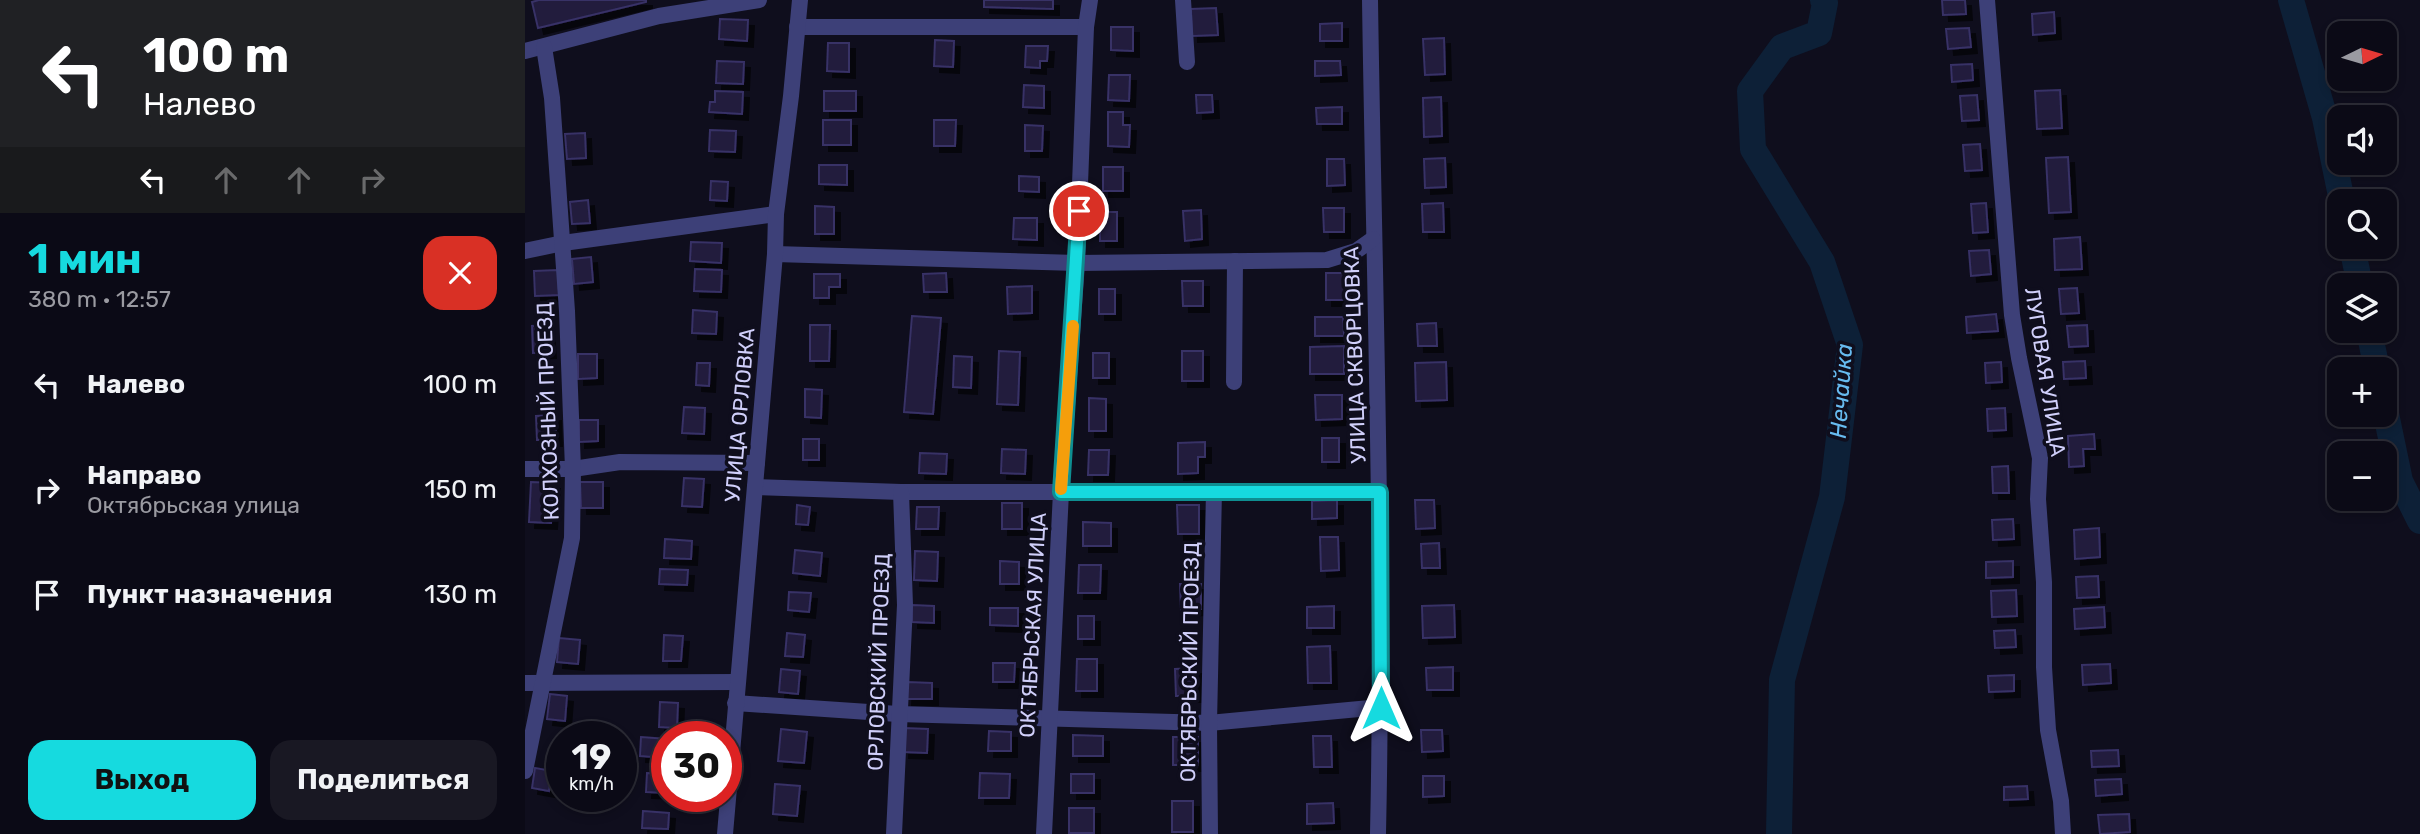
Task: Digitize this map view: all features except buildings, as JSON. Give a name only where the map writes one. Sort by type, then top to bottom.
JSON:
[{"type":"street","points":[[525,51],[657,8],[759,0]]},
{"type":"street","name":"УЛИЦА ОРЛОВКА","points":[[725,834],[775,254],[775,214],[791,96],[800,0]]},
{"type":"street","name":"ОКТЯБРЬСКАЯ УЛИЦА","points":[[1044,834],[1061,492],[1077,263],[1086,27],[1090,0]]},
{"type":"street","points":[[1183,0],[1187,62]]},
{"type":"street","name":"УЛИЦА СКВОРЦОВКА","points":[[1370,0],[1380,492],[1381,708],[1378,834]]},
{"type":"street","name":"ЛУГОВАЯ УЛИЦА","points":[[1987,0],[2012,315],[2040,458],[2038,499],[2044,582],[2048,730],[2061,801],[2063,834]]},
{"type":"street","points":[[797,27],[1086,27]]},
{"type":"street","name":"КОЛХОЗНЫЙ ПРОЕЗД","points":[[525,771],[572,538],[573,469],[563,243],[552,98],[544,47]]},
{"type":"street","points":[[525,251],[563,243],[775,214]]},
{"type":"street","points":[[775,254],[1077,263],[1327,260],[1356,251],[1373,239]]},
{"type":"street","points":[[1234,382],[1235,261]]},
{"type":"street","points":[[525,469],[573,469],[619,462],[757,463]]},
{"type":"street","points":[[755,487],[901,492],[1380,492]]},
{"type":"street","name":"ОКТЯБРЬСКИЙ ПРОЕЗД","points":[[1210,834],[1209,723],[1214,491]]},
{"type":"street","name":"ОРЛОВСКИЙ ПРОЕЗД","points":[[894,834],[905,605],[901,492]]},
{"type":"street","points":[[525,682],[737,681]]},
{"type":"street","points":[[735,703],[898,715],[1209,723],[1381,708]]},
{"type":"waterway","name":"Нечайка","points":[[1779,834],[1782,680],[1832,497],[1850,345],[1822,262],[1753,149],[1750,91],[1782,47],[1819,33],[1825,3],[1823,0]]},
{"type":"waterway","points":[[2291,0],[2325,118],[2340,189]]},
{"type":"waterway","points":[[2355,259],[2357,273]]},
{"type":"waterway","points":[[2372,343],[2374,357]]},
{"type":"waterway","points":[[2389,427],[2400,481],[2420,521]]},
{"type":"slow traffic","points":[[1061,489],[1073,326]]},
{"type":"route","points":[[1079,211],[1061,492],[1380,492],[1381,708]]}]
